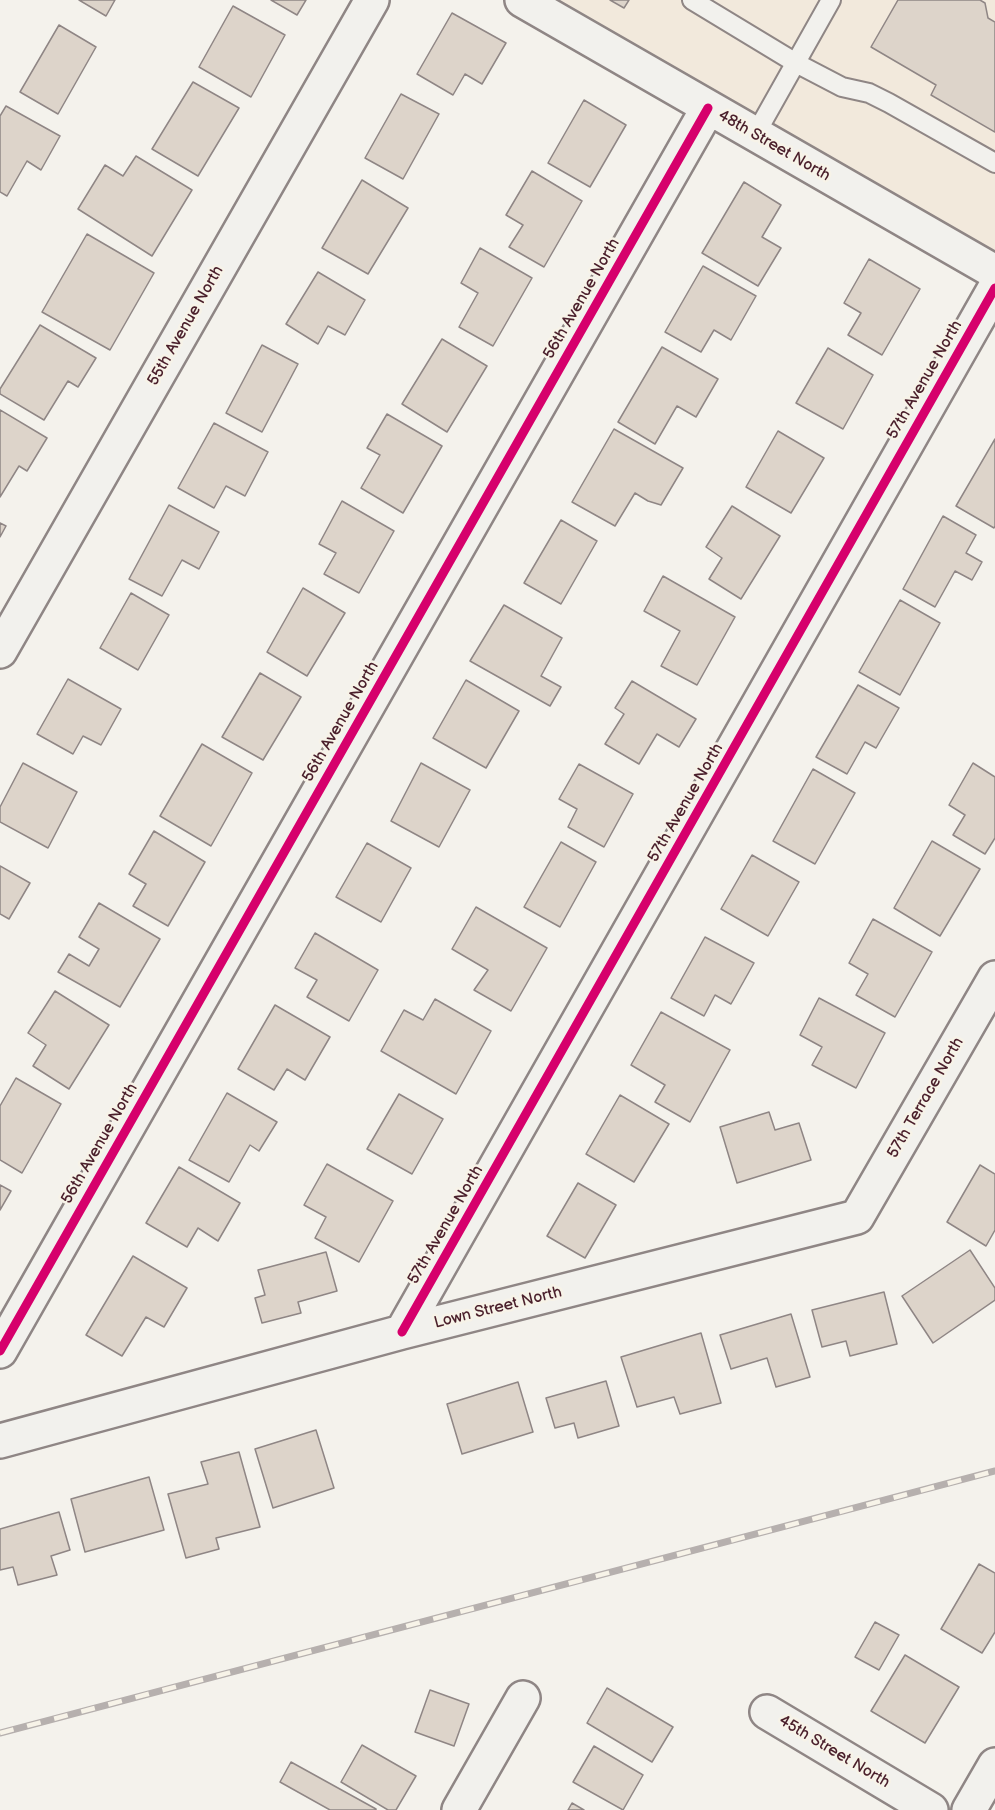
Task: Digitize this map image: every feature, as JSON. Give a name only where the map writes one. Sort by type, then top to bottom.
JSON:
[{"type":"street","name":"55th Avenue North","points":[[0,651],[372,0]]},
{"type":"street","name":"48th Street North","points":[[522,0],[995,272]]},
{"type":"street","name":"56th Avenue North","points":[[0,1351],[708,108]]},
{"type":"street","name":"57th Avenue North","points":[[402,1332],[995,288]]},
{"type":"street","name":"57th Terrace North","points":[[857,1217],[995,978]]},
{"type":"street","name":"Lown Street North","points":[[0,1441],[402,1332],[857,1217]]},
{"type":"street","points":[[459,1810],[523,1698]]},
{"type":"street","name":"45th Street North","points":[[767,1712],[931,1810]]},
{"type":"street","points":[[969,1810],[995,1765]]},
{"type":"lane","points":[[692,0],[796,63],[842,87],[869,93],[889,103],[995,163]]},
{"type":"lane","points":[[755,135],[831,0]]},
{"type":"shaded area","points":[[557,0],[995,0],[995,255],[638,50]]},
{"type":"building","points":[[79,0],[115,0],[106,16]]},
{"type":"building","points":[[271,0],[306,0],[297,15]]},
{"type":"building","points":[[610,0],[629,0],[624,8]]},
{"type":"building","points":[[898,0],[980,0],[985,3],[988,18],[995,22],[995,132],[931,95],[936,85],[871,47]]},
{"type":"building","points":[[233,6],[285,35],[251,97],[199,67]]},
{"type":"building","points":[[452,13],[506,43],[482,84],[465,74],[453,95],[417,74]]},
{"type":"building","points":[[59,25],[96,47],[58,114],[20,92]]},
{"type":"building","points":[[193,82],[239,108],[198,176],[152,149]]},
{"type":"building","points":[[401,94],[439,114],[403,179],[365,158]]},
{"type":"building","points":[[584,100],[626,125],[590,187],[548,163]]},
{"type":"building","points":[[6,106],[60,136],[41,170],[27,161],[7,196],[0,192],[0,116]]},
{"type":"building","points":[[136,156],[192,190],[152,256],[78,209],[105,165],[123,176]]},
{"type":"building","points":[[532,171],[582,201],[544,267],[509,247],[523,225],[506,215]]},
{"type":"building","points":[[362,180],[408,208],[368,274],[322,248]]},
{"type":"building","points":[[744,182],[781,205],[762,237],[781,248],[758,286],[702,253]]},
{"type":"building","points":[[87,234],[154,273],[110,350],[42,312]]},
{"type":"building","points":[[480,248],[532,278],[493,346],[459,327],[478,293],[461,283]]},
{"type":"building","points":[[869,259],[920,289],[882,355],[848,335],[861,313],[844,303]]},
{"type":"building","points":[[703,266],[756,296],[731,340],[714,330],[701,352],[665,332]]},
{"type":"building","points":[[318,272],[365,300],[345,335],[328,326],[318,344],[286,324]]},
{"type":"building","points":[[40,325],[96,358],[78,387],[68,381],[44,420],[0,394],[0,389]]},
{"type":"building","points":[[442,339],[487,366],[447,432],[402,404]]},
{"type":"building","points":[[262,345],[298,364],[262,432],[226,413]]},
{"type":"building","points":[[662,347],[718,379],[696,417],[677,406],[655,444],[618,422]]},
{"type":"building","points":[[828,348],[873,375],[843,429],[796,403]]},
{"type":"building","points":[[0,410],[47,438],[27,471],[19,466],[0,497]]},
{"type":"building","points":[[387,414],[442,446],[403,513],[361,488],[380,455],[367,448]]},
{"type":"building","points":[[214,423],[268,452],[245,496],[226,486],[214,508],[178,488]]},
{"type":"building","points":[[614,429],[683,468],[661,505],[648,501],[635,493],[615,526],[572,502]]},
{"type":"building","points":[[778,431],[824,458],[791,513],[746,487]]},
{"type":"building","points":[[995,439],[995,526],[994,528],[956,506]]},
{"type":"building","points":[[342,501],[394,531],[359,593],[324,574],[336,553],[319,544]]},
{"type":"building","points":[[169,505],[219,532],[199,569],[182,560],[162,596],[129,579]]},
{"type":"building","points":[[732,506],[780,536],[741,599],[709,579],[722,558],[706,547]]},
{"type":"building","points":[[943,516],[976,535],[966,553],[982,562],[972,580],[955,571],[935,607],[903,589]]},
{"type":"building","points":[[561,520],[597,541],[561,604],[524,583]]},
{"type":"building","points":[[0,523],[6,526],[0,537]]},
{"type":"building","points":[[663,576],[735,617],[697,685],[661,666],[680,631],[644,611]]},
{"type":"building","points":[[303,588],[345,613],[307,676],[267,652]]},
{"type":"building","points":[[131,593],[169,615],[138,670],[100,648]]},
{"type":"building","points":[[900,600],[940,623],[900,695],[859,672]]},
{"type":"building","points":[[504,605],[562,638],[541,676],[561,687],[550,706],[470,661]]},
{"type":"building","points":[[260,673],[301,697],[263,760],[222,737]]},
{"type":"building","points":[[68,679],[121,709],[101,745],[83,736],[73,754],[37,734]]},
{"type":"building","points":[[466,680],[519,711],[486,768],[433,738]]},
{"type":"building","points":[[632,681],[696,719],[679,747],[657,734],[639,764],[605,744],[624,714],[615,708]]},
{"type":"building","points":[[858,685],[899,708],[876,748],[865,742],[847,774],[816,757]]},
{"type":"building","points":[[202,744],[252,773],[211,846],[160,816]]},
{"type":"building","points":[[23,763],[77,792],[48,848],[0,822],[0,807]]},
{"type":"building","points":[[421,763],[470,790],[439,847],[391,821]]},
{"type":"building","points":[[973,763],[995,777],[995,838],[985,854],[953,835],[965,815],[949,805]]},
{"type":"building","points":[[579,764],[633,794],[604,847],[568,827],[577,809],[559,799]]},
{"type":"building","points":[[813,769],[855,793],[815,864],[773,841]]},
{"type":"building","points":[[154,831],[205,862],[168,926],[133,906],[146,884],[129,874]]},
{"type":"building","points":[[932,841],[980,869],[940,936],[894,908]]},
{"type":"building","points":[[561,842],[596,862],[560,927],[524,907]]},
{"type":"building","points":[[367,843],[411,868],[381,922],[336,897]]},
{"type":"building","points":[[752,855],[799,882],[768,936],[721,909]]},
{"type":"building","points":[[0,866],[30,883],[9,919],[0,914]]},
{"type":"building","points":[[99,903],[160,939],[120,1007],[58,972],[69,954],[89,966],[99,949],[79,937]]},
{"type":"building","points":[[476,907],[547,948],[511,1011],[474,990],[488,970],[452,949]]},
{"type":"building","points":[[873,919],[932,952],[895,1017],[856,995],[868,974],[849,963]]},
{"type":"building","points":[[315,933],[378,970],[349,1021],[307,997],[317,980],[295,968]]},
{"type":"building","points":[[705,937],[754,963],[731,1004],[715,995],[704,1016],[671,998]]},
{"type":"building","points":[[55,991],[109,1025],[69,1089],[33,1066],[46,1045],[28,1033]]},
{"type":"building","points":[[819,998],[885,1033],[856,1088],[812,1065],[822,1047],[800,1035]]},
{"type":"building","points":[[435,999],[491,1031],[456,1094],[381,1051],[404,1010],[423,1020]]},
{"type":"building","points":[[275,1005],[330,1037],[305,1080],[287,1069],[274,1090],[238,1069]]},
{"type":"building","points":[[661,1012],[730,1050],[690,1122],[655,1102],[665,1085],[631,1065]]},
{"type":"building","points":[[16,1078],[61,1104],[22,1173],[0,1160],[0,1106]]},
{"type":"building","points":[[227,1093],[277,1122],[259,1151],[250,1145],[229,1182],[189,1160]]},
{"type":"building","points":[[399,1094],[443,1119],[412,1174],[367,1149]]},
{"type":"building","points":[[620,1095],[669,1124],[634,1182],[586,1154]]},
{"type":"building","points":[[769,1112],[775,1130],[799,1123],[811,1160],[737,1183],[720,1127]]},
{"type":"building","points":[[327,1164],[393,1201],[359,1262],[315,1238],[326,1217],[304,1205]]},
{"type":"building","points":[[980,1165],[995,1174],[995,1230],[986,1246],[947,1222]]},
{"type":"building","points":[[179,1167],[240,1203],[218,1241],[198,1228],[187,1247],[146,1223]]},
{"type":"building","points":[[578,1183],[616,1205],[585,1258],[547,1236]]},
{"type":"building","points":[[0,1185],[11,1191],[0,1210]]},
{"type":"building","points":[[970,1250],[995,1288],[995,1300],[933,1343],[902,1296]]},
{"type":"building","points":[[326,1252],[337,1291],[298,1302],[301,1313],[262,1323],[255,1298],[265,1295],[258,1270]]},
{"type":"building","points":[[133,1256],[187,1288],[164,1327],[146,1317],[122,1356],[86,1335]]},
{"type":"building","points":[[884,1292],[897,1344],[850,1356],[846,1341],[822,1347],[812,1310]]},
{"type":"building","points":[[791,1314],[810,1377],[776,1387],[767,1358],[731,1369],[720,1335]]},
{"type":"building","points":[[701,1333],[721,1403],[680,1414],[674,1397],[637,1407],[621,1357]]},
{"type":"building","points":[[606,1381],[619,1426],[578,1438],[574,1423],[555,1428],[546,1398]]},
{"type":"building","points":[[518,1382],[533,1432],[462,1454],[447,1404]]},
{"type":"building","points":[[316,1430],[334,1488],[273,1508],[255,1449]]},
{"type":"building","points":[[239,1452],[260,1527],[216,1538],[219,1549],[186,1558],[168,1494],[208,1484],[201,1462]]},
{"type":"building","points":[[149,1477],[164,1530],[85,1552],[71,1499]]},
{"type":"building","points":[[59,1512],[70,1550],[51,1556],[57,1575],[18,1585],[13,1567],[0,1570],[0,1529]]},
{"type":"building","points":[[979,1564],[995,1573],[995,1632],[982,1653],[941,1629]]},
{"type":"building","points":[[875,1622],[899,1635],[879,1670],[855,1657]]},
{"type":"building","points":[[905,1655],[959,1687],[925,1743],[871,1711]]},
{"type":"building","points":[[607,1688],[673,1727],[652,1762],[587,1723]]},
{"type":"building","points":[[430,1690],[469,1704],[454,1746],[415,1732]]},
{"type":"building","points":[[362,1745],[416,1776],[396,1810],[388,1810],[341,1782]]},
{"type":"building","points":[[594,1746],[643,1775],[623,1810],[573,1782]]},
{"type":"building","points":[[291,1762],[376,1810],[330,1810],[280,1782]]},
{"type":"building","points":[[572,1803],[584,1810],[568,1810]]},
{"type":"railway","points":[[0,1733],[995,1471]]},
{"type":"cycle path","points":[[0,1351],[708,108]]},
{"type":"cycle path","points":[[402,1332],[995,288]]}]
